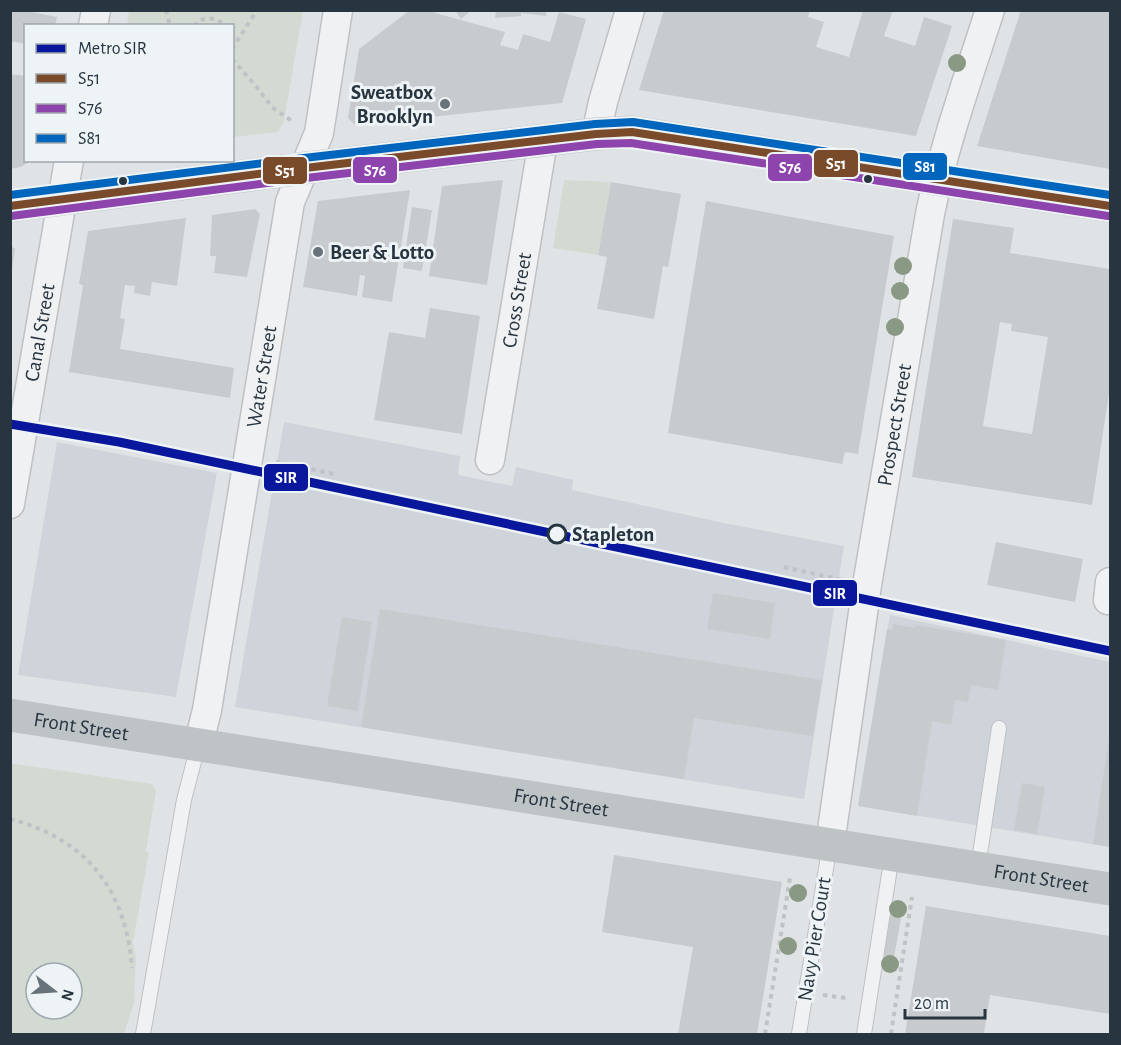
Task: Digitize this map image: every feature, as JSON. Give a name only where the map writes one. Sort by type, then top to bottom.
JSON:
[{"type":"street","name":"Water Street","points":[[198,746],[207,710],[290,202],[319,133],[338,10]]},
{"type":"street","points":[[596,134],[630,10]]},
{"type":"street","name":"Prospect Street","points":[[830,844],[867,585],[937,180],[990,10]]},
{"type":"street","points":[[10,206],[305,168],[596,134],[632,132],[1110,206]]},
{"type":"street","name":"Cross Street","points":[[490,460],[543,141]]},
{"type":"street","name":"Canal Street","points":[[10,504],[69,162]]},
{"type":"street","name":"Front Street","points":[[10,716],[1110,889]]},
{"type":"lane","points":[[978,867],[999,729]]},
{"type":"lane","points":[[143,1035],[184,800],[198,746]]},
{"type":"lane","name":"Navy Pier Court","points":[[799,1035],[830,844]]},
{"type":"lane","points":[[864,1035],[892,855]]},
{"type":"path","points":[[234,46],[257,10]]},
{"type":"path","points":[[195,24],[204,18],[213,18],[223,24]]},
{"type":"path","points":[[234,61],[272,107],[293,122]]},
{"type":"path","points":[[277,463],[334,474]]},
{"type":"path","points":[[784,567],[840,579]]},
{"type":"path","points":[[10,819],[45,830],[64,840],[96,868],[108,884],[125,922],[133,972]]},
{"type":"path","points":[[765,1035],[790,878]]},
{"type":"path","points":[[891,1035],[912,897]]},
{"type":"path","points":[[816,993],[846,998]]},
{"type":"shaded area","points":[[129,11],[303,11],[284,121],[278,132],[234,137],[234,24],[127,24]]},
{"type":"shaded area","points":[[564,180],[611,182],[598,255],[553,248]]},
{"type":"shaded area","points":[[284,422],[460,456],[458,475],[512,486],[516,467],[573,480],[572,490],[844,546],[804,799],[235,707]]},
{"type":"shaded area","points":[[57,442],[217,473],[176,697],[18,675]]},
{"type":"shaded area","points":[[890,615],[1110,662],[1110,847],[858,806]]},
{"type":"shaded area","points":[[10,763],[152,784],[156,791],[146,851],[149,852],[133,942],[136,958],[134,1003],[124,1034],[11,1034]]},
{"type":"building","points":[[10,10],[57,17],[55,24],[24,24],[24,44],[10,41]]},
{"type":"building","points":[[410,10],[435,10],[435,13],[505,32],[500,45],[518,50],[523,34],[550,42],[559,12],[586,19],[562,103],[355,125],[348,118],[359,49]]},
{"type":"building","points":[[455,10],[472,10],[461,19]]},
{"type":"building","points":[[496,10],[547,10],[546,16],[521,13],[521,16],[495,18]]},
{"type":"building","points":[[664,10],[810,10],[808,17],[824,22],[816,47],[849,57],[863,10],[893,10],[884,36],[915,46],[924,17],[952,26],[916,136],[639,90]]},
{"type":"building","points":[[1021,10],[1110,10],[1110,169],[977,146]]},
{"type":"building","points":[[10,74],[24,76],[24,162],[29,162],[21,167],[10,169]]},
{"type":"building","points":[[503,180],[487,285],[429,276],[442,186]]},
{"type":"building","points":[[611,182],[681,194],[668,267],[663,266],[654,319],[597,309],[607,257],[598,255]]},
{"type":"building","points":[[410,190],[392,302],[362,297],[365,276],[360,275],[357,296],[303,287],[318,201]]},
{"type":"building","points":[[706,201],[894,236],[858,454],[845,452],[842,464],[668,433]]},
{"type":"building","points":[[412,207],[432,210],[422,271],[403,268]]},
{"type":"building","points":[[255,209],[260,214],[247,277],[214,273],[216,256],[210,256],[212,215]]},
{"type":"building","points":[[186,218],[177,286],[152,282],[150,296],[134,293],[135,286],[125,285],[120,318],[125,319],[120,349],[234,368],[230,398],[69,372],[83,285],[79,284],[88,231]]},
{"type":"building","points":[[953,219],[1014,228],[1010,253],[1110,269],[1110,387],[1092,505],[912,477]],"holes":[[[1000,322],[1012,324],[1011,331],[1048,337],[1032,434],[983,426]]]},
{"type":"building","points":[[10,245],[15,249],[12,269],[10,269]]},
{"type":"building","points":[[430,308],[480,316],[462,434],[374,420],[389,332],[425,338]]},
{"type":"building","points":[[996,542],[1083,559],[1075,602],[987,585]]},
{"type":"building","points":[[713,593],[775,603],[770,639],[707,629]]},
{"type":"building","points":[[380,609],[822,680],[813,736],[694,718],[684,779],[361,727]]},
{"type":"building","points":[[342,617],[372,622],[358,711],[327,706]]},
{"type":"building","points":[[893,624],[915,628],[915,625],[1006,640],[998,690],[971,685],[968,702],[955,700],[951,725],[932,721],[917,816],[858,806],[887,629],[892,630]]},
{"type":"building","points":[[1110,738],[1110,847],[1093,844]]},
{"type":"building","points":[[1022,783],[1045,787],[1037,834],[1014,830]]},
{"type":"building","points":[[614,855],[782,882],[757,1034],[678,1034],[693,947],[602,932]]},
{"type":"building","points":[[926,906],[1110,936],[1110,1014],[990,995],[984,1034],[905,1034]]},
{"type":"building","points":[[890,916],[901,918],[894,958],[884,956]]},
{"type":"metro line","name":"SIR","points":[[10,424],[119,442],[1110,651]]},
{"type":"transit line","name":"S81","points":[[10,195],[304,158],[595,124],[633,122],[1110,195]]},
{"type":"transit line","name":"S51","points":[[10,206],[305,168],[596,134],[632,132],[1110,206]]},
{"type":"transit line","name":"S76","points":[[11,216],[306,178],[597,144],[631,143],[1108,216]]},
{"type":"place","name":"Sweatbox Brooklyn","points":[[445,104]]},
{"type":"place","name":"Beer & Lotto","points":[[318,252]]},
{"type":"place","name":"Stapleton","points":[[557,534]]}]
